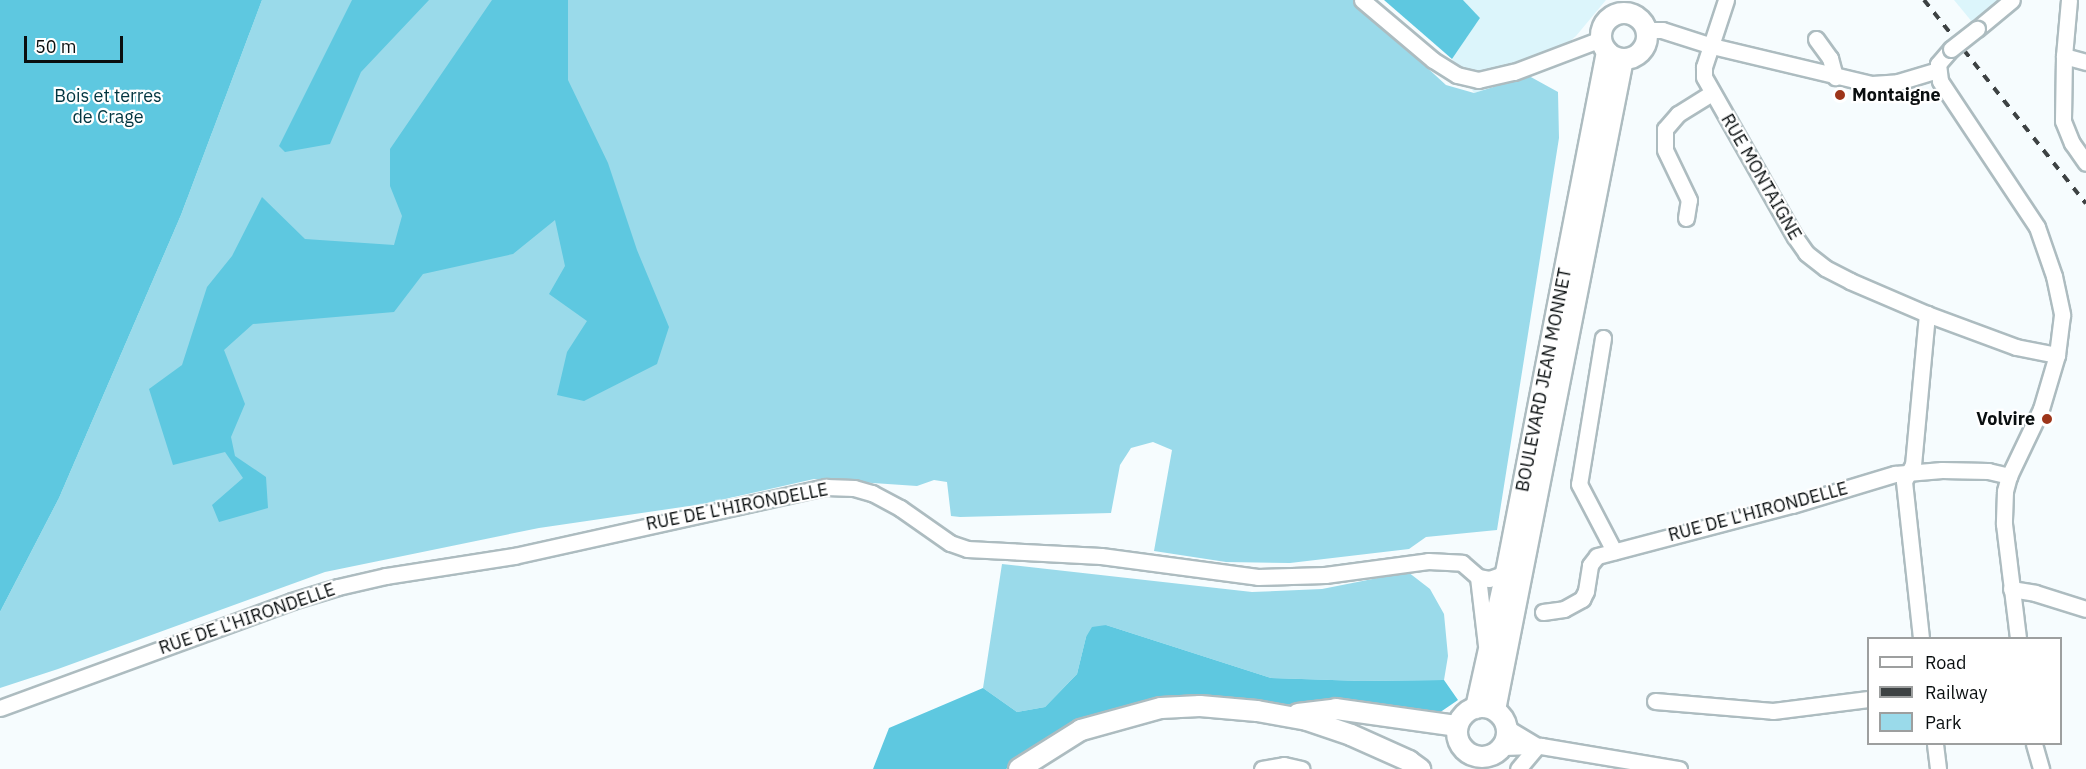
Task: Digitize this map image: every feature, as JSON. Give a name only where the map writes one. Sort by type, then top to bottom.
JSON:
[{"type":"main road","points":[[1485,709],[1611,50],[1605,23],[1634,12],[1647,41],[1642,50],[1634,57],[1611,50]]},
{"type":"main road","name":"BOULEVARD JEAN MONNET","points":[[1485,709],[1488,658],[1611,50]]},
{"type":"main road","points":[[1019,769],[1081,730],[1124,716],[1161,708],[1200,706],[1303,715],[1336,709],[1457,726]]},
{"type":"main road","points":[[1485,709],[1505,721],[1507,728],[1498,759],[1473,762],[1458,740],[1457,726],[1466,712],[1485,709]]},
{"type":"main road","points":[[1257,711],[1307,720],[1351,735],[1408,761],[1420,769]]},
{"type":"main road","points":[[1035,769],[1089,736],[1131,723],[1192,715],[1238,717],[1297,727],[1342,741],[1401,769]]},
{"type":"street","points":[[1362,0],[1433,60],[1457,75],[1478,80],[1611,50]]},
{"type":"street","name":"RUE MONTAIGNE","points":[[1726,0],[1703,73],[1712,93],[1795,237],[1806,252],[1825,268],[1850,281],[1927,314],[2016,347],[2057,355]]},
{"type":"street","points":[[2012,0],[1940,59],[1938,70],[1940,81],[1946,92],[2037,227],[2054,276],[2062,315],[2057,355],[2041,409],[2009,476],[2003,506],[2018,637]]},
{"type":"street","points":[[2069,0],[2064,56],[2063,122],[2072,143],[2086,163]]},
{"type":"street","points":[[1634,12],[1662,30],[1712,46],[1835,77],[1888,84],[1938,70]]},
{"type":"street","points":[[1816,39],[1830,57],[1835,77]]},
{"type":"street","points":[[2064,56],[2086,62]]},
{"type":"street","points":[[1686,218],[1689,200],[1665,150],[1665,129],[1678,114],[1712,93]]},
{"type":"street","points":[[1921,637],[1904,481],[1913,465],[1927,314]]},
{"type":"street","points":[[1603,338],[1579,484],[1614,551]]},
{"type":"street","name":"RUE DE L'HIRONDELLE","points":[[1543,612],[1564,609],[1582,599],[1586,591],[1590,565],[1597,556],[1614,551],[1908,472],[1988,471],[2009,476]]},
{"type":"street","name":"RUE DE L'HIRONDELLE","points":[[0,708],[292,601],[338,587],[386,576],[514,556],[826,487],[854,488],[872,493],[900,508],[950,543],[967,549],[1101,556],[1258,577],[1325,574],[1428,561],[1451,562],[1462,563],[1478,577]]},
{"type":"street","points":[[1488,658],[1478,577],[1489,579],[1506,573]]},
{"type":"street","points":[[2011,589],[2035,593],[2086,609]]},
{"type":"street","points":[[1654,701],[1773,711],[1867,699]]},
{"type":"street","points":[[1507,728],[1537,746],[1679,769]]},
{"type":"street","points":[[1935,745],[1938,769]]},
{"type":"street","points":[[2034,745],[2041,769]]},
{"type":"street","points":[[1498,759],[1537,746]]},
{"type":"street","points":[[1518,769],[1537,746]]},
{"type":"street","points":[[1262,769],[1284,765],[1302,769]]},
{"type":"shaded area","points":[[1463,0],[1606,0],[1576,36],[1529,76],[1474,93],[1452,59],[1480,18]]},
{"type":"shaded area","points":[[1954,0],[2000,0],[1973,23]]},
{"type":"green space","name":"Bois et terres de Crage","points":[[0,0],[262,0],[181,215],[59,498],[0,612]]},
{"type":"green space","points":[[262,0],[1353,0],[1446,85],[1474,93],[1529,76],[1558,92],[1559,138],[1497,530],[1426,537],[1409,549],[1290,563],[1226,562],[1154,551],[1172,450],[1153,442],[1131,448],[1120,465],[1111,513],[951,516],[947,482],[934,480],[917,486],[814,479],[703,504],[539,528],[325,572],[0,688],[0,612],[59,498],[181,215]]},
{"type":"green space","points":[[352,0],[429,0],[361,72],[330,144],[285,152],[279,146]]},
{"type":"green space","points":[[492,0],[568,0],[568,80],[608,163],[637,250],[669,327],[657,364],[584,401],[557,395],[567,352],[587,321],[549,294],[565,266],[555,220],[513,254],[423,274],[394,312],[253,324],[224,350],[245,404],[231,437],[235,456],[266,477],[268,508],[219,522],[212,505],[243,478],[225,452],[173,465],[149,389],[182,365],[207,287],[232,256],[262,197],[305,239],[394,245],[402,216],[390,186],[390,149]]},
{"type":"green space","points":[[1384,0],[1463,0],[1480,18],[1452,59]]},
{"type":"green space","points":[[1002,564],[1252,592],[1322,589],[1408,572],[1430,589],[1444,614],[1448,656],[1444,680],[1362,681],[1271,678],[1106,625],[1086,637],[1077,674],[1045,707],[1017,712],[983,688]]},
{"type":"green space","points":[[1106,625],[1271,678],[1362,681],[1444,680],[1458,700],[1439,713],[1359,702],[1305,706],[1180,695],[1121,708],[1041,746],[1006,769],[873,769],[889,728],[983,688],[1017,712],[1045,707],[1077,674],[1086,637],[1092,627]]},
{"type":"railway","points":[[1924,0],[2086,204]]},
{"type":"place","name":"Montaigne","points":[[1840,95]]},
{"type":"place","name":"Volvire","points":[[2047,419]]}]
